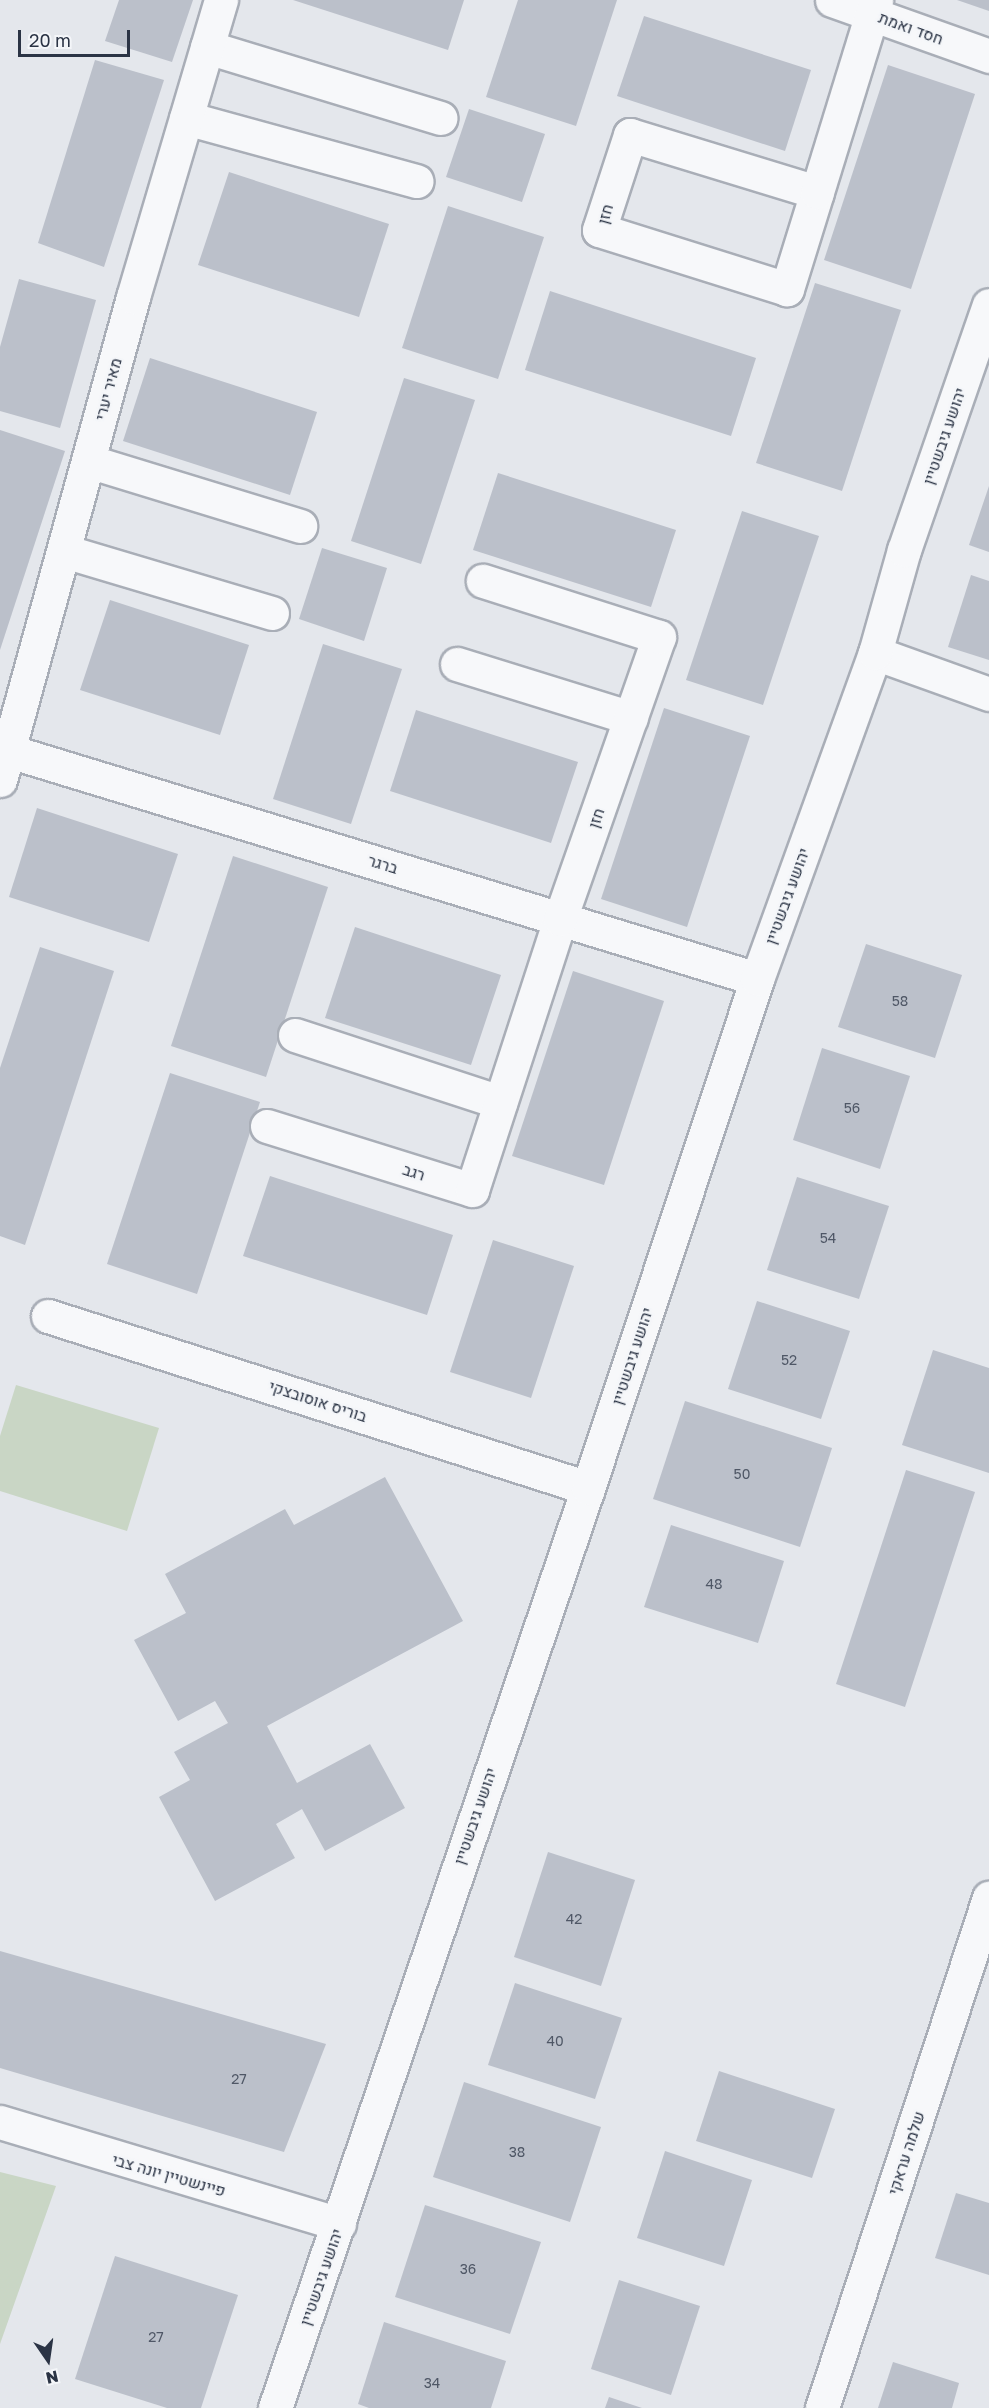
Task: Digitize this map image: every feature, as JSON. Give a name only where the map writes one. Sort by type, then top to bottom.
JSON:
[{"type":"street","name":"מאיר יערי","points":[[4,765],[88,461],[221,0]]},
{"type":"street","name":"חסד ואמת","points":[[832,0],[873,7],[989,56]]},
{"type":"street","name":"חזן","points":[[817,192],[630,135],[599,230],[787,289],[817,192],[873,7]]},
{"type":"street","points":[[207,47],[440,118]]},
{"type":"street","points":[[186,118],[417,181]]},
{"type":"street","name":"יהושע גיבשטיין","points":[[275,2408],[588,1488],[757,979],[875,653],[904,550],[989,305]]},
{"type":"street","points":[[88,461],[300,526]]},
{"type":"street","points":[[64,550],[272,613]]},
{"type":"street","name":"חזן","points":[[483,581],[659,637],[560,919]]},
{"type":"street","points":[[875,653],[989,694]]},
{"type":"street","points":[[457,664],[631,718]]},
{"type":"street","name":"ברגר","points":[[4,765],[560,919],[757,979]]},
{"type":"street","name":"רגב","points":[[267,1126],[472,1190],[560,919]]},
{"type":"street","points":[[295,1035],[500,1102]]},
{"type":"street","name":"בוריס אוסובצקי","points":[[48,1316],[588,1488]]},
{"type":"street","name":"שלמה עראקי","points":[[822,2408],[975,1986],[989,1898]]},
{"type":"street","name":"פיינשטיין יונה צבי","points":[[0,2122],[339,2224]]},
{"type":"green space","points":[[16,1385],[159,1428],[127,1531],[0,1491],[0,1436]]},
{"type":"green space","points":[[0,2172],[56,2186],[0,2344]]},
{"type":"building","points":[[119,0],[193,0],[172,62],[105,41]]},
{"type":"building","points":[[293,0],[464,0],[448,50]]},
{"type":"building","points":[[518,0],[617,0],[576,126],[486,97]]},
{"type":"building","points":[[957,0],[989,0],[989,11]]},
{"type":"building","points":[[644,16],[811,70],[785,151],[617,96]]},
{"type":"building","points":[[95,60],[164,80],[104,267],[38,243]]},
{"type":"building","points":[[888,65],[975,94],[911,289],[824,260]]},
{"type":"building","points":[[469,109],[545,134],[522,202],[446,177]]},
{"type":"building","points":[[229,172],[389,224],[359,317],[198,265]]},
{"type":"building","points":[[448,206],[544,237],[498,379],[402,348]]},
{"type":"building","points":[[19,279],[96,300],[60,428],[0,411],[0,347]]},
{"type":"building","points":[[815,283],[901,310],[842,491],[756,463]]},
{"type":"building","points":[[550,291],[756,358],[731,436],[525,370]]},
{"type":"building","points":[[150,358],[317,412],[290,495],[123,441]]},
{"type":"building","points":[[404,378],[475,400],[421,564],[351,541]]},
{"type":"building","points":[[0,430],[65,451],[0,650]]},
{"type":"building","points":[[498,473],[676,530],[651,607],[473,550]]},
{"type":"building","points":[[989,486],[989,552],[969,545]]},
{"type":"building","points":[[742,511],[819,536],[763,705],[686,680]]},
{"type":"building","points":[[322,548],[387,568],[364,641],[299,619]]},
{"type":"building","points":[[971,575],[989,581],[989,660],[948,647]]},
{"type":"building","points":[[110,600],[249,645],[220,735],[80,690]]},
{"type":"building","points":[[323,644],[402,669],[351,824],[273,799]]},
{"type":"building","points":[[664,708],[750,736],[687,927],[601,899]]},
{"type":"building","points":[[416,710],[578,762],[551,843],[390,791]]},
{"type":"building","points":[[37,808],[178,854],[149,942],[9,897]]},
{"type":"building","points":[[233,856],[328,887],[266,1077],[171,1046]]},
{"type":"building","points":[[355,927],[501,975],[471,1065],[325,1018]]},
{"type":"building","points":[[866,944],[962,975],[935,1058],[838,1027]]},
{"type":"building","points":[[40,947],[114,971],[25,1245],[0,1236],[0,1068]]},
{"type":"building","points":[[573,971],[664,1001],[604,1185],[512,1156]]},
{"type":"building","points":[[822,1048],[910,1076],[880,1169],[793,1140]]},
{"type":"building","points":[[170,1073],[260,1102],[197,1294],[107,1264]]},
{"type":"building","points":[[270,1176],[453,1235],[427,1315],[243,1256]]},
{"type":"building","points":[[797,1177],[889,1206],[859,1299],[767,1270]]},
{"type":"building","points":[[493,1240],[574,1266],[531,1398],[450,1372]]},
{"type":"building","points":[[757,1301],[850,1331],[821,1419],[728,1389]]},
{"type":"building","points":[[933,1350],[989,1368],[989,1473],[902,1445]]},
{"type":"building","points":[[685,1401],[832,1448],[800,1547],[653,1499]]},
{"type":"building","points":[[906,1470],[975,1492],[905,1707],[836,1684]]},
{"type":"building","points":[[385,1477],[463,1621],[267,1726],[297,1783],[370,1744],[405,1808],[325,1851],[302,1809],[276,1824],[295,1858],[215,1901],[159,1797],[190,1780],[174,1752],[228,1723],[215,1701],[178,1721],[134,1640],[186,1613],[165,1574],[285,1509],[294,1525]]},
{"type":"building","points":[[671,1525],[784,1561],[758,1643],[644,1607]]},
{"type":"building","points":[[548,1852],[635,1880],[601,1986],[514,1957]]},
{"type":"building","points":[[0,1951],[326,2044],[284,2152],[0,2068]]},
{"type":"building","points":[[515,1983],[622,2018],[595,2099],[488,2065]]},
{"type":"building","points":[[719,2071],[835,2109],[812,2178],[696,2141]]},
{"type":"building","points":[[464,2082],[601,2127],[570,2222],[433,2177]]},
{"type":"building","points":[[665,2151],[752,2180],[724,2266],[637,2238]]},
{"type":"building","points":[[956,2193],[989,2203],[989,2275],[935,2258]]},
{"type":"building","points":[[425,2205],[541,2242],[510,2334],[395,2297]]},
{"type":"building","points":[[115,2256],[238,2295],[201,2408],[167,2408],[75,2379]]},
{"type":"building","points":[[619,2280],[700,2306],[671,2395],[591,2369]]},
{"type":"building","points":[[384,2322],[506,2361],[491,2408],[369,2408],[358,2404]]},
{"type":"building","points":[[893,2362],[959,2383],[952,2408],[878,2408]]},
{"type":"building","points":[[609,2397],[642,2408],[605,2408]]}]
